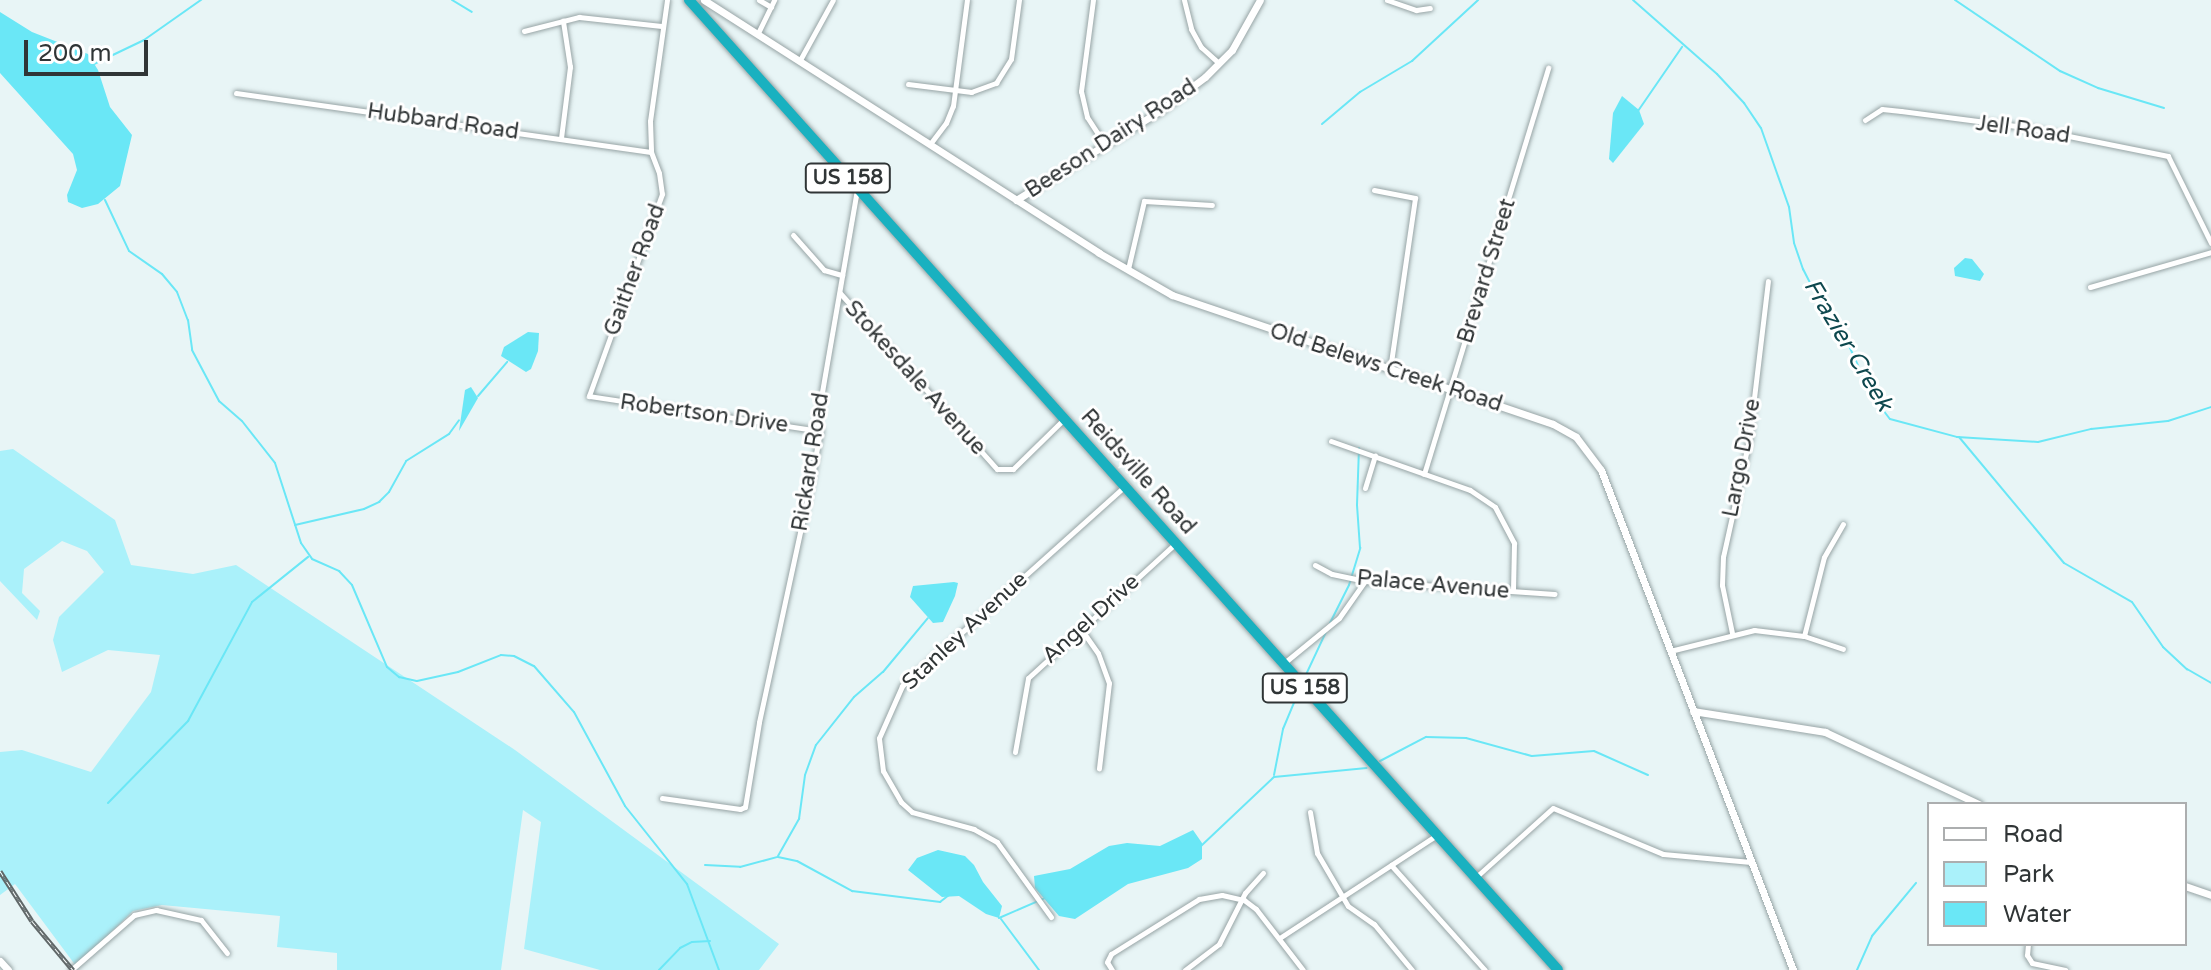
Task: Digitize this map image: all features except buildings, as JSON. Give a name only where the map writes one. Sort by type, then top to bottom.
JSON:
[{"type":"highway","name":"Reidsville Road","points":[[689,0],[1558,970]]},
{"type":"street","name":"Gaither Road","points":[[589,396],[659,207],[662,183],[651,152],[650,121],[667,0]]},
{"type":"street","name":"Old Belews Creek Road","points":[[704,0],[1016,200],[1172,295],[1553,424],[1589,451],[1601,470],[1793,970]]},
{"type":"street","points":[[759,0],[771,7]]},
{"type":"street","points":[[758,33],[774,0]]},
{"type":"street","points":[[800,60],[833,0]]},
{"type":"street","points":[[930,144],[946,123],[954,91],[967,0]]},
{"type":"street","points":[[908,84],[954,91],[986,89],[1004,75],[1011,59],[1019,0]]},
{"type":"street","points":[[1093,0],[1081,91],[1087,117],[1105,145]]},
{"type":"street","points":[[1184,0],[1191,29],[1201,47],[1219,63]]},
{"type":"street","name":"Beeson Dairy Road","points":[[1016,200],[1161,110],[1219,63],[1232,50],[1260,0]]},
{"type":"street","points":[[1387,0],[1416,10],[1430,8]]},
{"type":"street","points":[[524,31],[595,17],[662,26]]},
{"type":"street","points":[[561,138],[570,67],[563,21]]},
{"type":"street","name":"Brevard Street","points":[[1424,474],[1548,68]]},
{"type":"street","name":"Hubbard Road","points":[[236,93],[651,152]]},
{"type":"street","name":"Jell Road","points":[[1865,120],[1882,109],[2024,127],[2168,156],[2211,243]]},
{"type":"street","name":"Rickard Road","points":[[662,798],[740,809],[745,807],[757,734],[820,431],[817,421],[857,188]]},
{"type":"street","points":[[1374,190],[1415,198],[1390,369]]},
{"type":"street","points":[[1128,269],[1144,201],[1212,205]]},
{"type":"street","points":[[793,235],[824,270],[842,275]]},
{"type":"street","points":[[2090,287],[2211,252]]},
{"type":"street","name":"Largo Drive","points":[[1732,633],[1722,585],[1723,557],[1749,440],[1768,281]]},
{"type":"street","name":"Stokesdale Avenue","points":[[839,293],[997,469],[1013,469],[1064,419]]},
{"type":"street","name":"Robertson Drive","points":[[589,396],[820,431]]},
{"type":"street","points":[[1331,441],[1470,490],[1500,513],[1514,543],[1513,591]]},
{"type":"street","points":[[1365,488],[1375,456]]},
{"type":"street","name":"Stanley Avenue","points":[[1051,917],[997,842],[974,829],[912,812],[901,802],[883,771],[879,738],[902,686],[1124,486]]},
{"type":"street","points":[[1804,636],[1818,572],[1843,524]]},
{"type":"street","name":"Angel Drive","points":[[1015,752],[1028,678],[1175,543]]},
{"type":"street","name":"Palace Avenue","points":[[1315,565],[1332,574],[1365,581],[1555,594]]},
{"type":"street","points":[[1284,664],[1339,618],[1365,581]]},
{"type":"street","points":[[1081,629],[1098,653],[1109,683],[1099,768]]},
{"type":"street","points":[[1670,651],[1732,633],[1778,630],[1843,649]]},
{"type":"street","points":[[1693,711],[1825,732],[1975,802]]},
{"type":"street","points":[[1475,878],[1553,808],[1663,854],[1751,862]]},
{"type":"street","points":[[1310,812],[1317,853],[1343,896],[1353,910],[1374,924],[1412,970]]},
{"type":"street","points":[[1281,937],[1437,835]]},
{"type":"street","points":[[1391,865],[1485,970]]},
{"type":"street","points":[[1185,970],[1219,944],[1245,893],[1263,873]]},
{"type":"street","points":[[2187,887],[2211,895]]},
{"type":"street","points":[[1112,970],[1107,962],[1111,954],[1199,899],[1222,895],[1244,900],[1281,937],[1303,970]]},
{"type":"street","points":[[71,970],[134,915],[145,911],[166,911],[201,920],[227,953]]},
{"type":"street","points":[[2028,946],[2029,960],[2065,970]]},
{"type":"street","points":[[0,961],[8,970]]},
{"type":"green space","points":[[13,449],[115,520],[131,565],[193,574],[236,565],[515,750],[779,944],[759,970],[600,970],[524,949],[541,822],[523,810],[501,970],[337,970],[337,953],[277,947],[280,916],[162,905],[133,911],[76,966],[15,884],[0,895],[0,752],[22,750],[91,772],[151,692],[160,655],[108,650],[62,672],[53,640],[59,617],[104,572],[87,551],[62,541],[24,569],[22,593],[40,611],[37,620],[0,581],[0,451]]},
{"type":"water","points":[[0,12],[32,32],[88,54],[98,70],[110,107],[132,135],[120,186],[98,204],[82,208],[68,202],[67,195],[77,170],[73,154],[0,73]]},
{"type":"water","points":[[1622,96],[1639,110],[1644,124],[1613,163],[1609,159],[1613,113]]},
{"type":"water","points":[[1965,258],[1972,259],[1984,274],[1980,281],[1955,276],[1954,268]]},
{"type":"water","points":[[528,332],[539,333],[538,351],[531,369],[526,372],[501,356],[504,347]]},
{"type":"water","points":[[471,387],[478,398],[459,431],[465,390]]},
{"type":"water","points":[[958,583],[955,596],[943,622],[933,623],[910,597],[913,586]]},
{"type":"water","points":[[1193,830],[1202,843],[1202,859],[1188,868],[1128,884],[1075,919],[1059,916],[1035,888],[1034,876],[1070,869],[1109,846],[1127,843],[1160,846]]},
{"type":"water","points":[[938,850],[965,856],[974,865],[1002,906],[999,918],[986,914],[959,896],[942,897],[908,870],[917,858]]},
{"type":"waterway","points":[[94,64],[144,40],[201,0]]},
{"type":"waterway","points":[[452,0],[472,12]]},
{"type":"waterway","points":[[1322,124],[1360,92],[1412,61],[1478,0]]},
{"type":"waterway","name":"Frazier Creek","points":[[1633,0],[1717,74],[1744,103],[1761,128],[1789,207],[1794,243],[1803,269],[1818,298],[1840,326],[1871,394],[1890,419],[1957,437],[2038,442],[2091,429],[2168,421],[2211,407]]},
{"type":"waterway","points":[[1955,0],[2060,71],[2098,88],[2164,108]]},
{"type":"waterway","points":[[1638,111],[1682,47]]},
{"type":"waterway","points":[[105,200],[129,251],[162,274],[177,292],[188,320],[192,350],[219,401],[242,421],[275,463],[301,543],[312,559],[339,571],[352,585],[387,667],[399,677],[417,681],[458,672],[501,655],[514,656],[534,666],[574,712],[625,806],[687,884],[719,970]]},
{"type":"waterway","points":[[478,396],[507,362]]},
{"type":"waterway","points":[[295,525],[364,509],[379,502],[389,492],[406,461],[449,434],[459,420]]},
{"type":"waterway","name":"Frazier Creek","points":[[1959,437],[2064,563],[2132,602],[2163,647],[2187,669],[2211,683]]},
{"type":"waterway","points":[[1330,623],[1349,585],[1360,548],[1357,505],[1359,448]]},
{"type":"waterway","points":[[108,803],[188,721],[252,602],[308,557]]},
{"type":"waterway","points":[[778,856],[799,819],[805,775],[816,745],[854,697],[883,672],[928,618]]},
{"type":"waterway","points":[[1303,681],[1326,632]]},
{"type":"waterway","points":[[1274,775],[1283,729],[1301,686]]},
{"type":"waterway","points":[[1380,761],[1426,737],[1466,738],[1532,756],[1594,751],[1648,775]]},
{"type":"waterway","points":[[1201,846],[1274,777],[1367,768]]},
{"type":"waterway","points":[[705,865],[740,867],[778,857],[797,861],[852,891],[940,902],[949,895]]},
{"type":"waterway","points":[[1857,970],[1872,936],[1916,883]]},
{"type":"waterway","points":[[999,918],[1045,898]]},
{"type":"waterway","points":[[1001,919],[1039,970]]},
{"type":"waterway","points":[[659,970],[680,948],[692,942],[710,941]]},
{"type":"railway","points":[[0,871],[32,921],[73,970]]}]
